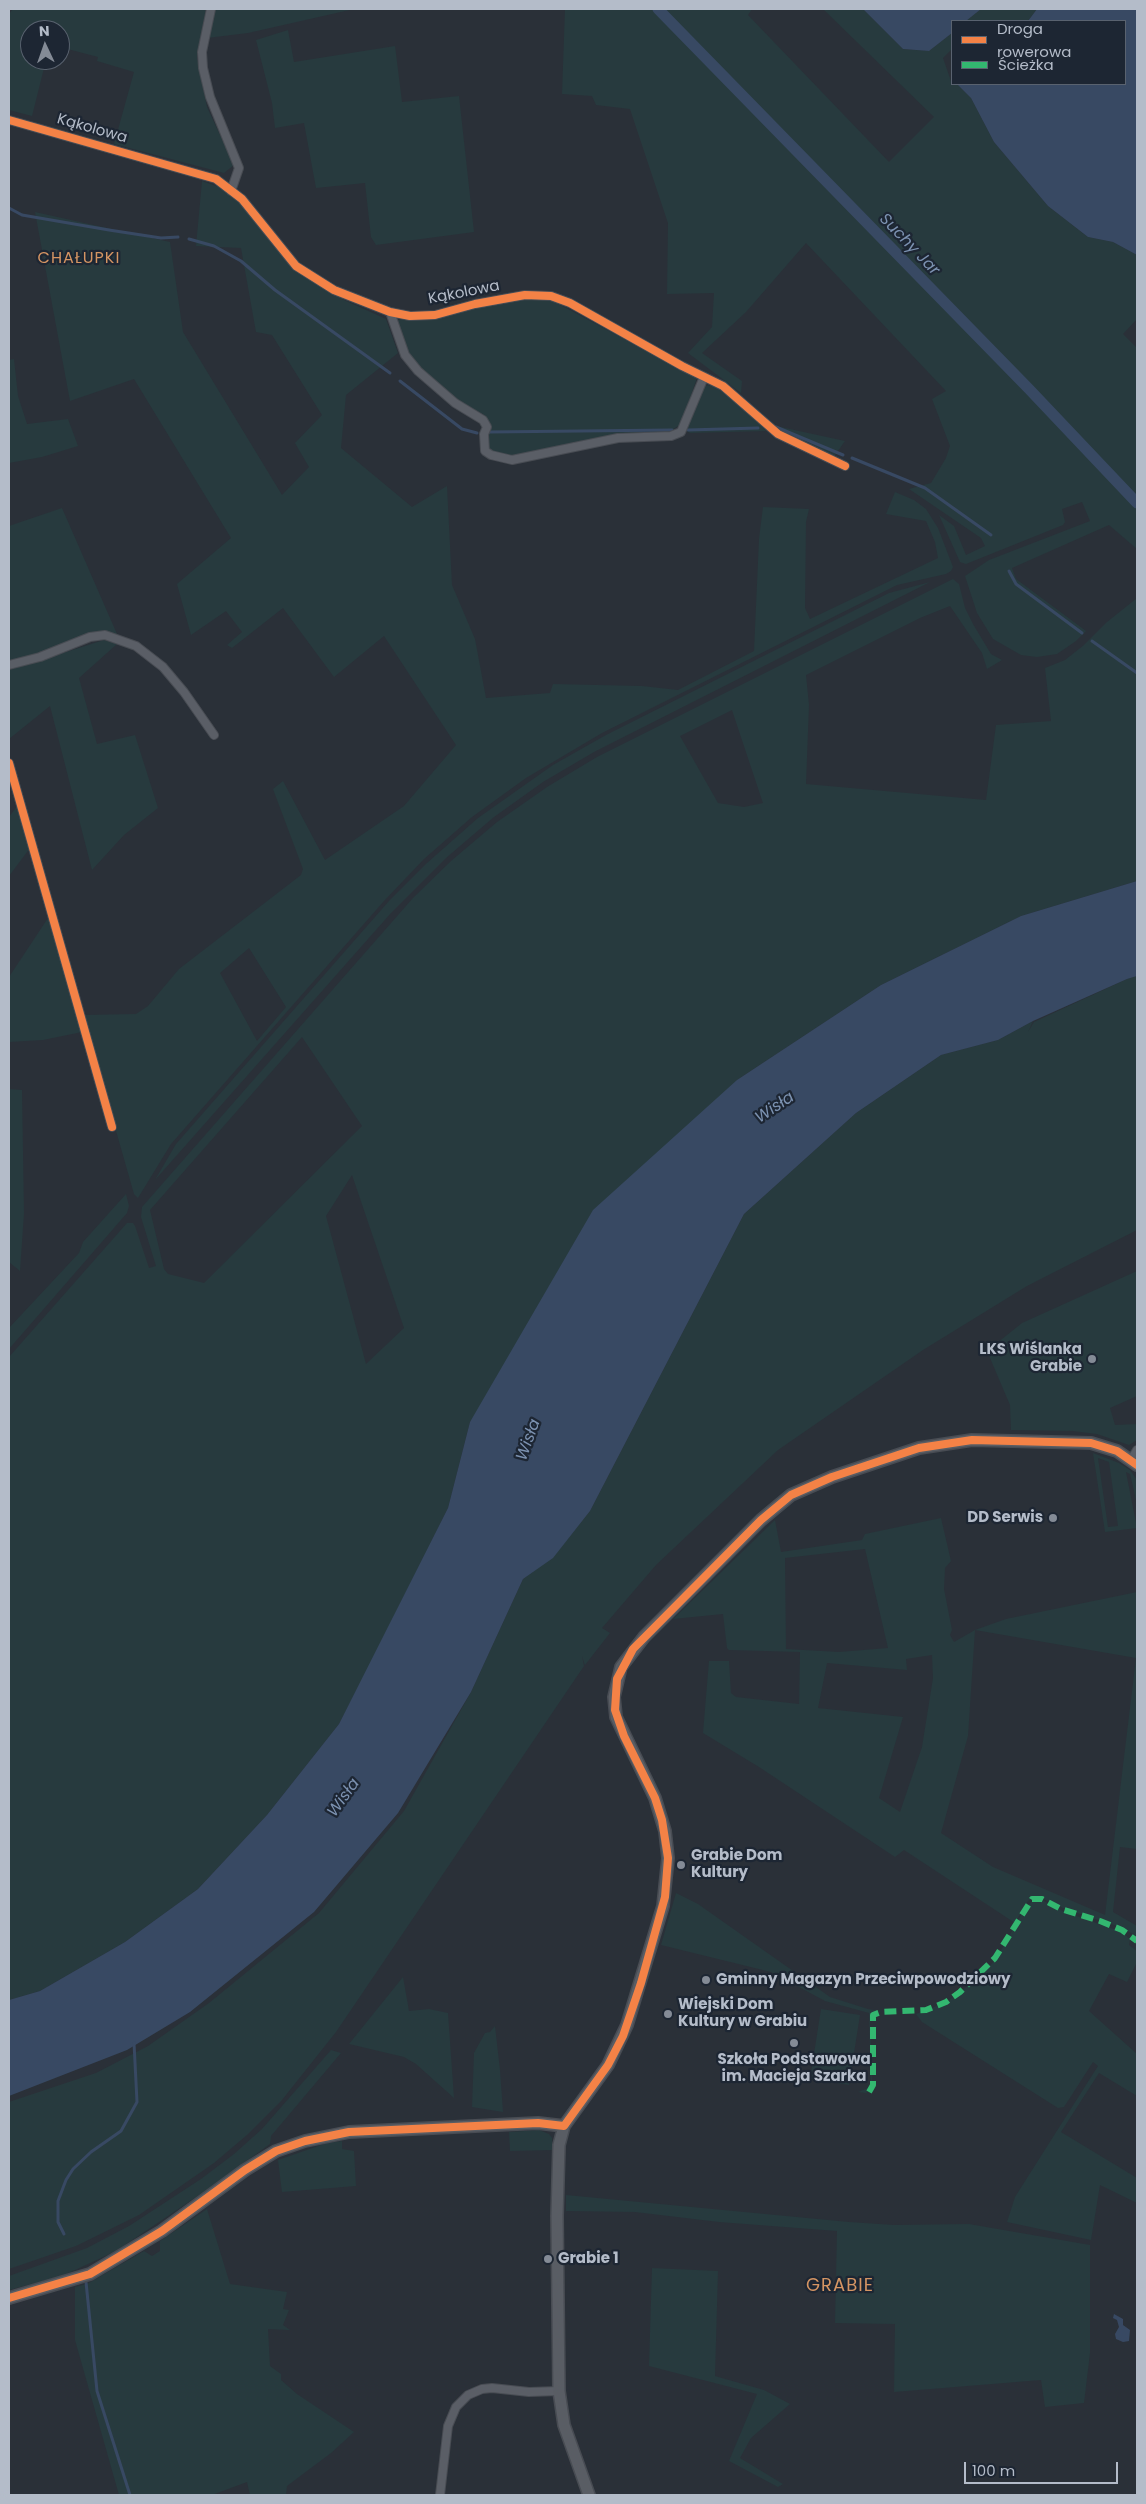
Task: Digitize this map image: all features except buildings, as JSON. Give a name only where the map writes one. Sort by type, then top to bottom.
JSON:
[{"type":"street","points":[[211,9],[202,52],[203,68],[210,97],[239,168],[231,191]]},
{"type":"street","name":"Kąkolowa","points":[[9,120],[216,179],[242,199],[261,220],[296,266],[334,290],[390,312],[410,316],[434,314],[525,295],[551,296],[570,303],[722,386],[778,434],[845,466]]},
{"type":"street","points":[[390,312],[405,354],[418,371],[455,403],[483,420],[487,427],[484,434],[485,451],[491,455],[512,460],[618,438],[671,436],[681,432],[704,377]]},
{"type":"street","points":[[9,665],[40,657],[90,637],[105,635],[136,646],[163,667],[184,692],[214,735]]},
{"type":"street","points":[[9,763],[112,1127]]},
{"type":"street","points":[[589,2495],[564,2425],[559,2391],[557,2190],[560,2138],[564,2126],[602,2073],[623,2036],[652,1944],[666,1890],[668,1858],[660,1812],[651,1788],[624,1736],[615,1710],[617,1679],[633,1649],[761,1520],[791,1496],[832,1477],[919,1448],[972,1440],[1091,1443],[1135,1458]]},
{"type":"street","points":[[9,2298],[43,2290],[90,2274],[162,2231],[245,2170],[276,2151],[305,2141],[349,2132],[538,2123],[564,2126]]},
{"type":"street","points":[[440,2495],[448,2426],[451,2416],[462,2400],[472,2392],[492,2388],[529,2392],[559,2391]]},
{"type":"green space","points":[[13,9],[206,9],[197,58],[207,107],[234,165],[224,173],[114,144],[134,72],[97,61],[98,57],[70,50],[70,20],[20,20],[20,70],[44,70],[32,116],[9,110],[9,14]]},
{"type":"green space","points":[[214,9],[354,9],[248,33],[207,38]]},
{"type":"green space","points":[[565,9],[752,9],[748,15],[889,162],[934,117],[823,9],[863,9],[903,49],[929,51],[951,34],[951,50],[943,58],[951,85],[958,85],[971,98],[994,142],[1048,206],[1088,237],[1113,242],[1137,255],[1137,319],[1123,334],[1137,348],[1137,549],[1109,525],[1012,568],[1016,579],[1086,631],[1076,641],[1057,654],[1037,657],[1021,655],[993,639],[977,613],[965,576],[989,560],[1090,521],[1082,502],[1062,509],[1065,522],[1063,525],[966,564],[960,562],[939,515],[954,526],[966,555],[985,546],[981,538],[909,489],[931,483],[946,458],[950,446],[932,399],[946,391],[806,243],[746,312],[702,353],[742,381],[741,393],[688,353],[712,327],[714,293],[667,294],[668,223],[630,109],[596,105],[592,96],[562,94]]},
{"type":"green space","points":[[981,9],[1037,9],[1029,20],[967,20]]},
{"type":"green space","points":[[288,30],[294,62],[395,46],[402,102],[459,96],[474,232],[376,245],[371,237],[365,183],[316,188],[304,123],[275,128],[272,103],[256,40]]},
{"type":"green space","points":[[202,181],[219,187],[248,209],[300,274],[344,300],[386,319],[398,353],[346,395],[341,448],[412,507],[447,486],[452,585],[475,639],[486,698],[550,693],[553,684],[642,686],[678,690],[754,651],[759,539],[763,507],[809,509],[806,522],[805,608],[810,619],[938,558],[935,542],[926,521],[886,514],[895,492],[914,500],[926,509],[938,528],[953,567],[946,574],[897,585],[602,733],[526,778],[472,817],[424,859],[384,901],[171,1144],[138,1198],[134,1194],[83,1015],[136,1014],[148,1006],[179,969],[301,875],[303,869],[273,789],[283,781],[325,860],[404,806],[456,745],[384,636],[334,677],[283,608],[232,648],[227,645],[242,632],[226,611],[191,635],[177,584],[231,538],[134,379],[70,401],[35,212],[170,242],[183,332],[282,495],[309,467],[295,443],[322,415],[272,335],[256,332],[241,248],[196,246]],"holes":[[[249,948],[286,1007],[257,1041],[220,973]]]},
{"type":"green space","points":[[534,299],[553,301],[697,378],[681,424],[669,432],[608,436],[507,457],[486,450],[485,441],[489,426],[483,414],[460,403],[422,371],[408,353],[396,320],[425,318],[510,300]]},
{"type":"green space","points":[[14,359],[18,396],[27,424],[68,419],[78,446],[42,457],[9,463],[9,360]]},
{"type":"green space","points":[[703,385],[714,386],[742,405],[766,431],[690,433],[685,430]]},
{"type":"green space","points":[[776,426],[845,441],[833,458],[776,430]]},
{"type":"green space","points":[[62,508],[117,634],[89,634],[34,656],[9,662],[9,526]]},
{"type":"green space","points":[[953,579],[959,584],[965,608],[991,654],[1002,660],[987,669],[982,653],[950,606],[920,618],[806,675],[809,705],[806,784],[986,800],[996,725],[1051,721],[1045,668],[1065,660],[1137,598],[1137,881],[1021,916],[881,985],[737,1080],[470,1422],[448,1508],[370,1665],[339,1724],[267,1815],[198,1889],[125,1942],[40,1991],[9,2000],[9,1357],[127,1223],[133,1223],[135,1226],[149,1268],[156,1266],[141,1217],[142,1207],[413,898],[451,861],[497,822],[547,787],[597,757]],"holes":[[[732,710],[763,803],[744,807],[718,803],[680,736]],[[302,1037],[362,1126],[204,1283],[168,1274],[164,1269],[150,1210]],[[352,1175],[404,1328],[366,1364],[326,1216]]]},
{"type":"green space","points":[[930,582],[594,752],[543,782],[494,817],[446,858],[391,913],[155,1180],[176,1144],[389,901],[427,863],[478,818],[553,765],[606,735],[889,593]]},
{"type":"green space","points":[[104,640],[117,644],[79,678],[97,744],[135,735],[158,808],[124,835],[92,870],[50,706],[9,739],[9,670]]},
{"type":"green space","points":[[18,805],[30,848],[9,876],[9,817]]},
{"type":"green space","points":[[50,915],[82,1032],[43,1040],[9,1042],[9,977]]},
{"type":"green space","points":[[1137,976],[1137,1230],[1027,1286],[923,1350],[778,1450],[656,1565],[602,1628],[610,1633],[585,1665],[582,1656],[584,1666],[336,2032],[282,2100],[247,2135],[214,2163],[139,2215],[76,2246],[9,2269],[9,2102],[96,2073],[148,2046],[209,2003],[319,1913],[404,1811],[471,1692],[523,1579],[553,1557],[590,1511],[744,1214],[856,1113],[941,1055],[998,1040],[1033,1021],[1028,1032],[1034,1022]]},
{"type":"green space","points":[[9,1089],[22,1090],[24,1213],[20,1271],[9,1262]]},
{"type":"green space","points":[[126,1194],[129,1206],[127,1213],[9,1349],[9,1328],[79,1253],[83,1242]]},
{"type":"green space","points":[[1137,1271],[1137,1396],[1110,1408],[1115,1425],[1137,1424],[1137,1440],[1129,1445],[1097,1434],[1073,1431],[1011,1430],[1010,1405],[987,1351],[1022,1323]]},
{"type":"green space","points":[[1093,1453],[1119,1463],[1130,1470],[1137,1480],[1137,1504],[1130,1474],[1126,1472],[1137,1528],[1105,1532]],"holes":[[[1098,1458],[1109,1462],[1118,1526],[1108,1527]]]},
{"type":"green space","points":[[941,1518],[951,1561],[945,1568],[944,1589],[952,1630],[950,1635],[954,1642],[975,1630],[1006,1619],[1137,1592],[1137,1849],[1120,1847],[1113,1912],[1137,1926],[1137,1936],[1120,1927],[1065,1909],[1037,1896],[1028,1901],[1015,1923],[904,1850],[895,1857],[759,1767],[703,1733],[709,1661],[729,1661],[731,1693],[736,1697],[799,1704],[800,1652],[729,1650],[727,1648],[723,1614],[673,1619],[775,1520],[781,1552],[862,1540],[865,1534]],"holes":[[[865,1549],[888,1648],[839,1652],[786,1649],[785,1558]],[[975,1630],[1136,1658],[1105,1915],[993,1867],[941,1833],[968,1736]],[[932,1655],[933,1678],[922,1747],[900,1812],[879,1798],[903,1717],[818,1708],[827,1663],[907,1670],[906,1659]]]},
{"type":"green space","points":[[676,1893],[698,1904],[830,1997],[868,2009],[881,2011],[873,2013],[870,2018],[872,2082],[871,2088],[870,2090],[866,2093],[858,2092],[871,2087],[869,2013],[825,2001],[771,1972],[661,1945]]},
{"type":"green space","points":[[1035,1899],[1042,1900],[1065,1912],[1122,1932],[1130,1939],[1129,1945],[1137,1951],[1137,1962],[1127,1982],[1109,1974],[1089,2011],[1137,2054],[1137,2096],[1099,2073],[1061,2132],[1137,2178],[1137,2203],[1100,2185],[1091,2240],[1007,2222],[1015,2197],[1098,2066],[1093,2062],[1064,2107],[1058,2108],[922,2022],[916,2014],[947,2002],[978,1978],[996,1959],[1025,1908]]},
{"type":"green space","points":[[403,1977],[409,2011],[429,2009],[448,2013],[454,2098],[416,2064],[404,2057],[349,2044]]},
{"type":"green space","points":[[821,2009],[860,2015],[849,2085],[810,2079]]},
{"type":"green space","points":[[495,2026],[503,2112],[472,2107],[474,2053],[485,2033],[490,2032]]},
{"type":"green space","points":[[331,2050],[341,2053],[271,2136],[270,2144],[208,2189],[116,2251],[62,2276],[9,2290],[9,2276],[87,2248],[129,2226],[201,2179],[234,2154],[262,2129]]},
{"type":"green space","points":[[539,2130],[549,2134],[552,2138],[553,2150],[510,2151],[509,2132]]},
{"type":"green space","points":[[342,2141],[342,2149],[354,2151],[356,2186],[282,2192],[278,2160],[327,2143]]},
{"type":"green space","points":[[566,2195],[849,2222],[894,2225],[969,2224],[1090,2245],[1090,2353],[1084,2403],[1045,2407],[1041,2380],[894,2392],[895,2324],[835,2323],[837,2231],[719,2222],[635,2212],[566,2211]]},
{"type":"green space","points":[[207,2209],[230,2284],[287,2292],[283,2309],[289,2310],[283,2325],[290,2330],[268,2329],[270,2366],[281,2374],[281,2380],[297,2394],[354,2432],[331,2453],[287,2486],[286,2495],[250,2495],[247,2482],[212,2495],[119,2495],[75,2340],[75,2287],[87,2284],[144,2251],[152,2256],[160,2251],[160,2241]]},
{"type":"green space","points":[[652,2268],[718,2271],[715,2376],[764,2390],[790,2404],[751,2438],[740,2458],[783,2484],[778,2487],[729,2461],[757,2394],[649,2366]]},
{"type":"water","points":[[863,9],[981,9],[967,20],[951,20],[951,34],[929,51],[903,49]]},
{"type":"water","points":[[1037,9],[1137,9],[1137,255],[1113,242],[1088,237],[1048,206],[994,142],[971,98],[958,85],[1126,85],[1126,20],[1029,20]]},
{"type":"water","name":"Wisła","points":[[1137,881],[1137,976],[1033,1021],[998,1040],[941,1055],[856,1113],[744,1214],[590,1511],[553,1558],[523,1579],[471,1692],[398,1813],[314,1912],[190,2012],[127,2050],[9,2096],[9,2000],[40,1991],[125,1942],[198,1889],[267,1815],[339,1724],[448,1508],[470,1422],[593,1210],[737,1080],[881,985],[1021,916]]},
{"type":"water","points":[[1114,2314],[1123,2319],[1123,2325],[1130,2330],[1129,2341],[1123,2342],[1116,2339],[1115,2334],[1119,2327],[1117,2320],[1113,2318]]},
{"type":"waterway","name":"Suchy Jar","points":[[658,9],[1029,389],[1137,503]]},
{"type":"waterway","points":[[9,208],[22,215],[109,230],[161,238],[178,237]]},
{"type":"waterway","points":[[189,239],[214,246],[241,261],[275,290],[390,373]]},
{"type":"waterway","points":[[400,381],[462,429],[477,433]]},
{"type":"waterway","points":[[776,427],[843,455]]},
{"type":"waterway","points":[[688,430],[758,428]]},
{"type":"waterway","points":[[489,432],[672,430]]},
{"type":"waterway","points":[[852,458],[925,488],[991,535]]},
{"type":"waterway","points":[[1009,571],[1016,584],[1082,633]]},
{"type":"waterway","points":[[1092,641],[1137,673]]},
{"type":"waterway","points":[[64,2234],[58,2222],[58,2201],[66,2180],[73,2169],[91,2152],[121,2131],[137,2102],[134,2043]]},
{"type":"waterway","points":[[86,2282],[97,2391],[130,2495]]},
{"type":"marked path","points":[[869,2092],[873,2085],[873,2015],[881,2012],[926,2010],[946,2002],[960,1992],[995,1958],[1032,1899],[1042,1899],[1061,1909],[1100,1921],[1122,1930],[1137,1941]]},
{"type":"cycle path","points":[[9,120],[216,179],[242,199],[296,266],[334,290],[390,312],[410,316],[435,315],[475,304],[525,295],[551,296],[570,303],[682,366],[723,386],[778,434],[845,466]]},
{"type":"cycle path","points":[[9,763],[112,1127]]},
{"type":"cycle path","points":[[9,2298],[90,2274],[162,2231],[245,2170],[276,2151],[305,2141],[349,2132],[538,2123],[564,2126],[608,2065],[623,2036],[641,1983],[665,1897],[668,1858],[662,1820],[655,1798],[624,1736],[615,1710],[617,1679],[633,1649],[761,1520],[791,1495],[832,1477],[919,1448],[972,1440],[1091,1443],[1117,1451],[1137,1465]]},
{"type":"place","name":"LKS Wiślanka Grabie","points":[[1092,1359]]},
{"type":"place","name":"DD Serwis","points":[[1053,1518]]},
{"type":"place","name":"Grabie Dom Kultury","points":[[681,1865]]},
{"type":"place","name":"Gminny Magazyn Przeciwpowodziowy","points":[[706,1980]]},
{"type":"place","name":"Wiejski Dom Kultury w Grabiu","points":[[668,2014]]},
{"type":"place","name":"Szkoła Podstawowa im. Macieja Szarka","points":[[794,2043]]},
{"type":"place","name":"Grabie 1","points":[[548,2259]]},
{"type":"district","name":"CHAŁUPKI","points":[[79,259]]},
{"type":"district","name":"GRABIE","points":[[840,2286]]}]
